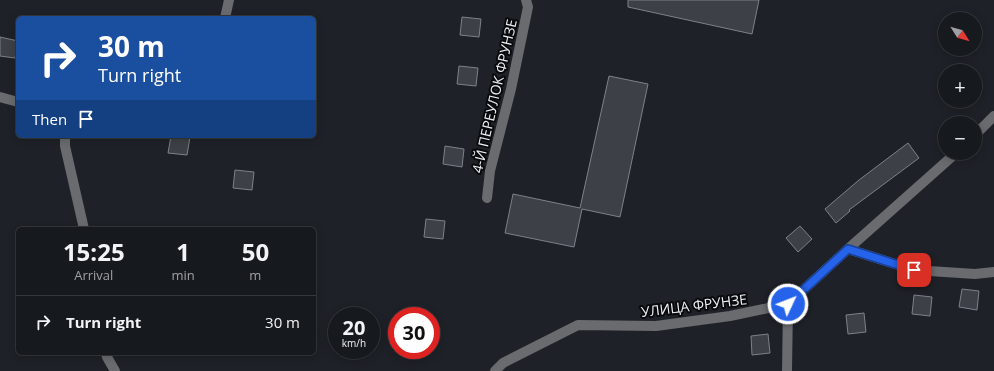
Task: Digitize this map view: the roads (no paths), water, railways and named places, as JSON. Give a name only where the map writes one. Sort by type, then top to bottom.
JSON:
[{"type":"street","points":[[225,16],[229,0]]},
{"type":"street","name":"4-Й ПЕРЕУЛОК ФРУНЗЕ","points":[[487,198],[490,171],[511,89],[528,7],[526,0]]},
{"type":"street","points":[[0,97],[16,101]]},
{"type":"street","points":[[982,128],[994,116]]},
{"type":"street","points":[[65,138],[65,146],[84,227]]},
{"type":"street","points":[[787,371],[788,304],[948,160]]},
{"type":"street","points":[[848,249],[914,270],[975,274],[994,272]]},
{"type":"street","name":"УЛИЦА ФРУНЗЕ","points":[[495,371],[504,363],[578,325],[656,326],[730,316],[788,304]]},
{"type":"street","points":[[106,355],[115,371]]}]
